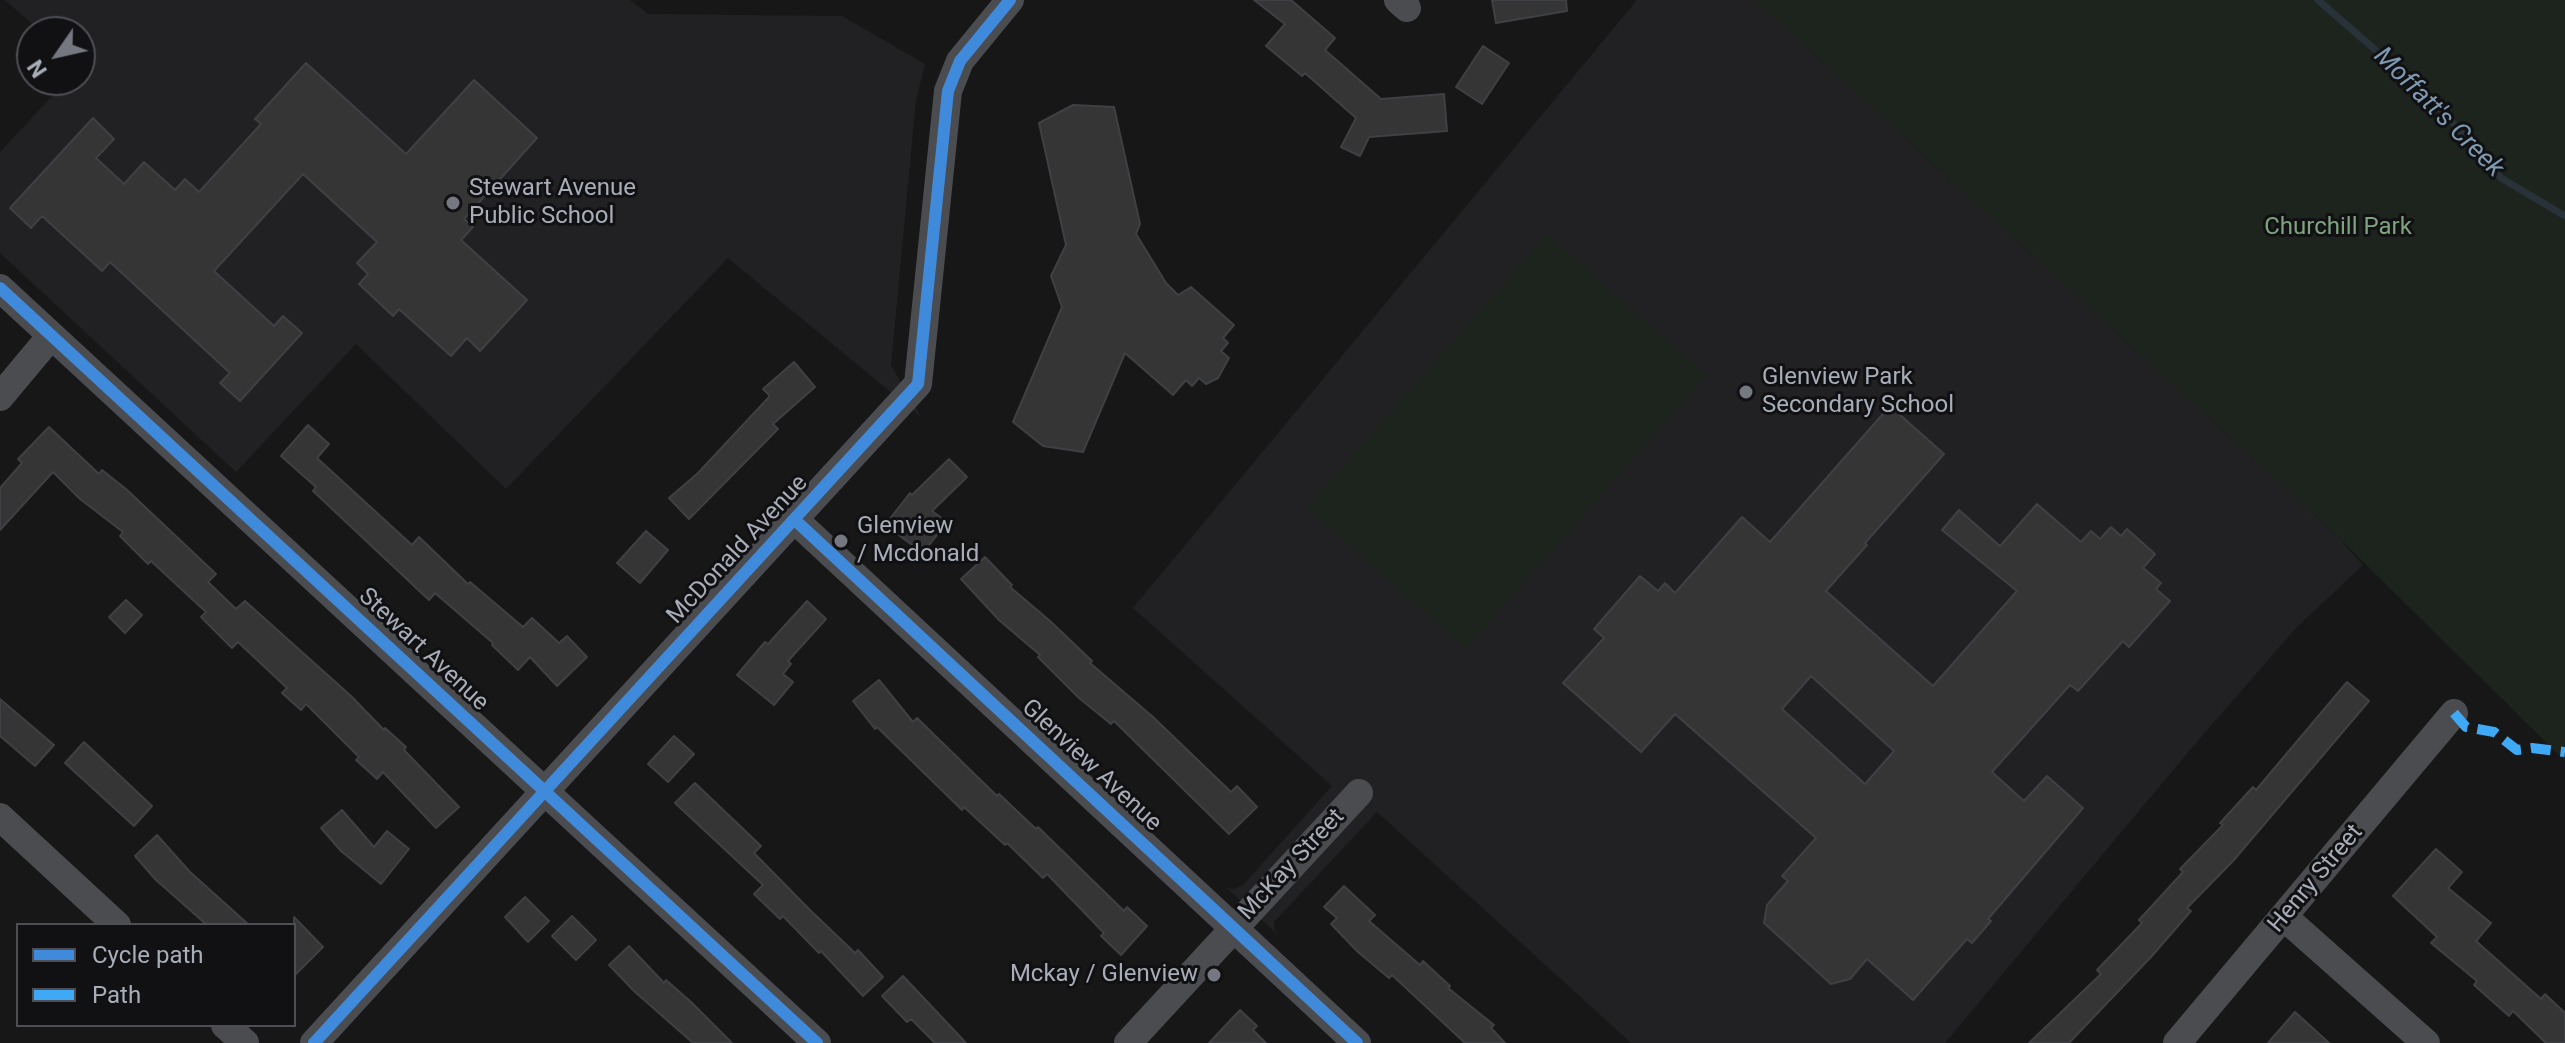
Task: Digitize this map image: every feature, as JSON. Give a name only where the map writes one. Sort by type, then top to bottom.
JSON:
[{"type":"street","name":"McDonald Avenue","points":[[314,1043],[918,384],[948,91],[960,61],[1010,0]]},
{"type":"street","name":"Stewart Avenue","points":[[0,288],[817,1043]]},
{"type":"street","points":[[0,397],[51,336]]},
{"type":"street","name":"Glenview Avenue","points":[[795,520],[1357,1043]]},
{"type":"street","name":"Henry Street","points":[[2177,1043],[2454,713]]},
{"type":"street","name":"McKay Street","points":[[1128,1043],[1359,793]]},
{"type":"street","points":[[0,817],[115,923]]},
{"type":"street","points":[[2284,917],[2426,1043]]},
{"type":"street","points":[[227,1027],[245,1043]]},
{"type":"shaded area","name":"Stewart Avenue Public School","points":[[5,0],[630,0],[648,14],[842,16],[925,64],[916,100],[891,365],[921,417],[728,258],[506,489],[356,344],[236,472],[0,253],[0,152],[52,96],[96,96],[96,16],[23,16]]},
{"type":"shaded area","name":"Glenview Park Secondary School","points":[[1637,0],[1755,0],[2337,536],[2363,565],[2296,628],[1945,1043],[1631,1043],[1377,812],[1274,922],[1278,935],[1227,888],[1243,885],[1332,786],[1133,608]]},
{"type":"green space","name":"Churchill Park","points":[[1755,0],[2565,0],[2565,761],[2337,536]]},
{"type":"green space","points":[[1547,234],[1707,375],[1466,649],[1306,507]]},
{"type":"building","points":[[1254,0],[1291,0],[1335,38],[1325,50],[1381,99],[1444,94],[1447,131],[1369,137],[1360,156],[1341,147],[1356,118],[1305,73],[1302,76],[1266,46],[1285,24]]},
{"type":"building","points":[[1492,0],[1566,0],[1567,11],[1496,23]]},
{"type":"building","points":[[1483,46],[1509,63],[1482,104],[1456,87]]},
{"type":"building","points":[[306,63],[406,154],[474,80],[537,138],[464,219],[473,227],[461,240],[527,300],[480,351],[467,338],[451,356],[399,309],[393,316],[359,284],[368,274],[357,263],[377,242],[303,174],[214,271],[274,326],[283,316],[302,333],[240,401],[220,383],[230,373],[110,262],[102,271],[42,216],[31,228],[10,208],[93,118],[114,139],[96,158],[124,184],[144,162],[175,190],[185,179],[199,192],[261,124],[255,119]]},
{"type":"building","points":[[1073,105],[1114,107],[1140,224],[1136,234],[1166,283],[1178,295],[1191,287],[1234,325],[1223,338],[1228,343],[1221,351],[1229,358],[1218,378],[1206,384],[1199,378],[1192,386],[1186,380],[1173,395],[1125,353],[1083,452],[1043,446],[1013,422],[1062,307],[1051,276],[1066,245],[1039,123]]},
{"type":"building","points":[[794,362],[815,387],[773,424],[778,429],[689,519],[669,498],[698,473],[770,396],[763,389]]},
{"type":"building","points":[[1890,406],[1944,454],[1826,591],[1933,686],[2017,591],[1942,530],[1959,510],[2000,546],[2037,504],[2081,542],[2091,531],[2100,539],[2111,527],[2121,536],[2127,529],[2155,554],[2143,568],[2161,583],[2156,589],[2170,601],[2129,647],[2123,641],[2078,691],[2070,685],[1992,772],[2024,801],[2047,776],[2083,808],[1988,919],[1991,921],[1972,943],[1967,939],[1913,1000],[1867,959],[1850,979],[1831,984],[1764,923],[1767,905],[1788,881],[1782,876],[1816,838],[1675,714],[1641,752],[1563,683],[1604,638],[1594,629],[1640,576],[1658,591],[1665,583],[1675,593],[1742,517],[1770,542]],"holes":[[[1811,676],[1894,751],[1865,784],[1782,709]]]},
{"type":"building","points":[[308,425],[329,444],[317,458],[412,545],[419,537],[468,584],[470,582],[523,627],[532,618],[559,643],[567,636],[587,657],[557,686],[530,657],[518,670],[493,643],[435,593],[429,600],[313,491],[316,487],[281,456]]},
{"type":"building","points":[[49,427],[99,474],[102,470],[126,489],[216,574],[208,582],[236,609],[245,601],[351,696],[384,730],[406,747],[404,750],[459,807],[436,828],[383,772],[377,779],[356,760],[359,757],[306,704],[301,710],[282,693],[287,688],[238,642],[232,648],[201,617],[206,612],[151,561],[148,564],[120,536],[123,532],[80,499],[53,472],[0,530],[0,488],[22,463],[18,459]]},
{"type":"building","points":[[949,459],[967,477],[932,511],[947,522],[923,553],[885,525],[910,493],[912,495]]},
{"type":"building","points":[[646,531],[668,550],[640,583],[617,563]]},
{"type":"building","points":[[985,557],[1012,585],[1010,587],[1050,621],[1092,661],[1090,663],[1153,717],[1231,792],[1237,786],[1257,807],[1229,834],[1114,721],[1111,724],[1079,698],[1038,657],[1040,655],[999,620],[961,579]]},
{"type":"building","points":[[126,600],[142,615],[125,633],[109,617]]},
{"type":"building","points":[[807,601],[826,619],[788,661],[791,664],[783,674],[793,682],[774,705],[737,675]]},
{"type":"building","points":[[879,680],[913,722],[917,718],[997,796],[999,794],[1036,829],[1038,827],[1124,911],[1127,907],[1147,926],[1121,955],[1047,874],[1043,878],[1007,843],[1005,845],[964,807],[962,810],[877,727],[875,729],[853,701]]},
{"type":"building","points":[[2347,682],[2369,701],[2233,861],[2187,908],[2191,911],[2151,957],[2069,1043],[2029,1043],[2101,974],[2097,970],[2142,923],[2139,920],[2183,872],[2180,869],[2223,825],[2220,823],[2253,787],[2256,790]]},
{"type":"building","points":[[0,699],[54,745],[35,766],[0,736]]},
{"type":"building","points":[[674,736],[694,754],[668,782],[648,764]]},
{"type":"building","points":[[84,742],[152,806],[134,826],[65,763]]},
{"type":"building","points":[[695,783],[761,846],[754,853],[883,977],[863,996],[821,951],[819,953],[783,916],[780,919],[754,894],[763,885],[675,803]]},
{"type":"building","points":[[342,810],[374,847],[387,831],[409,849],[381,884],[341,851],[321,828]]},
{"type":"building","points":[[157,835],[190,872],[247,923],[205,923],[156,880],[135,856]]},
{"type":"building","points":[[2436,849],[2462,872],[2448,888],[2491,923],[2476,941],[2541,999],[2545,994],[2565,1013],[2565,1043],[2546,1043],[2513,1011],[2509,1016],[2474,985],[2477,981],[2431,943],[2437,937],[2393,896]]},
{"type":"building","points":[[1344,886],[1375,915],[1369,921],[1420,965],[1423,961],[1450,986],[1448,988],[1494,1025],[1491,1028],[1505,1043],[1465,1043],[1392,975],[1389,978],[1358,952],[1331,924],[1337,918],[1324,907]]},
{"type":"building","points":[[525,897],[549,921],[528,942],[505,917]]},
{"type":"building","points":[[572,916],[596,940],[576,960],[552,936]]},
{"type":"building","points":[[294,917],[323,947],[296,974],[296,923]]},
{"type":"building","points":[[629,946],[664,983],[666,980],[691,1002],[732,1043],[693,1043],[634,991],[609,965]]},
{"type":"building","points":[[903,976],[966,1043],[935,1043],[911,1019],[907,1022],[882,996]]},
{"type":"building","points":[[1240,1010],[1257,1026],[1253,1030],[1266,1043],[1209,1043]]},
{"type":"building","points":[[2295,1012],[2329,1043],[2268,1043]]},
{"type":"waterway","name":"Moffatt's Creek","points":[[2318,0],[2433,100],[2501,178],[2565,216]]},
{"type":"marked path","points":[[2454,713],[2466,727],[2494,732],[2517,750],[2532,748],[2565,752]]},
{"type":"cycle path","points":[[314,1043],[918,384],[948,91],[960,61],[1010,0]]},
{"type":"cycle path","points":[[0,288],[817,1043]]},
{"type":"cycle path","points":[[795,520],[1357,1043]]},
{"type":"place","name":"Stewart Avenue Public School","points":[[453,203]]},
{"type":"place","name":"Glenview Park Secondary School","points":[[1746,392]]},
{"type":"place","name":"Glenview / Mcdonald","points":[[841,541]]},
{"type":"place","name":"Mckay / Glenview","points":[[1214,975]]}]
